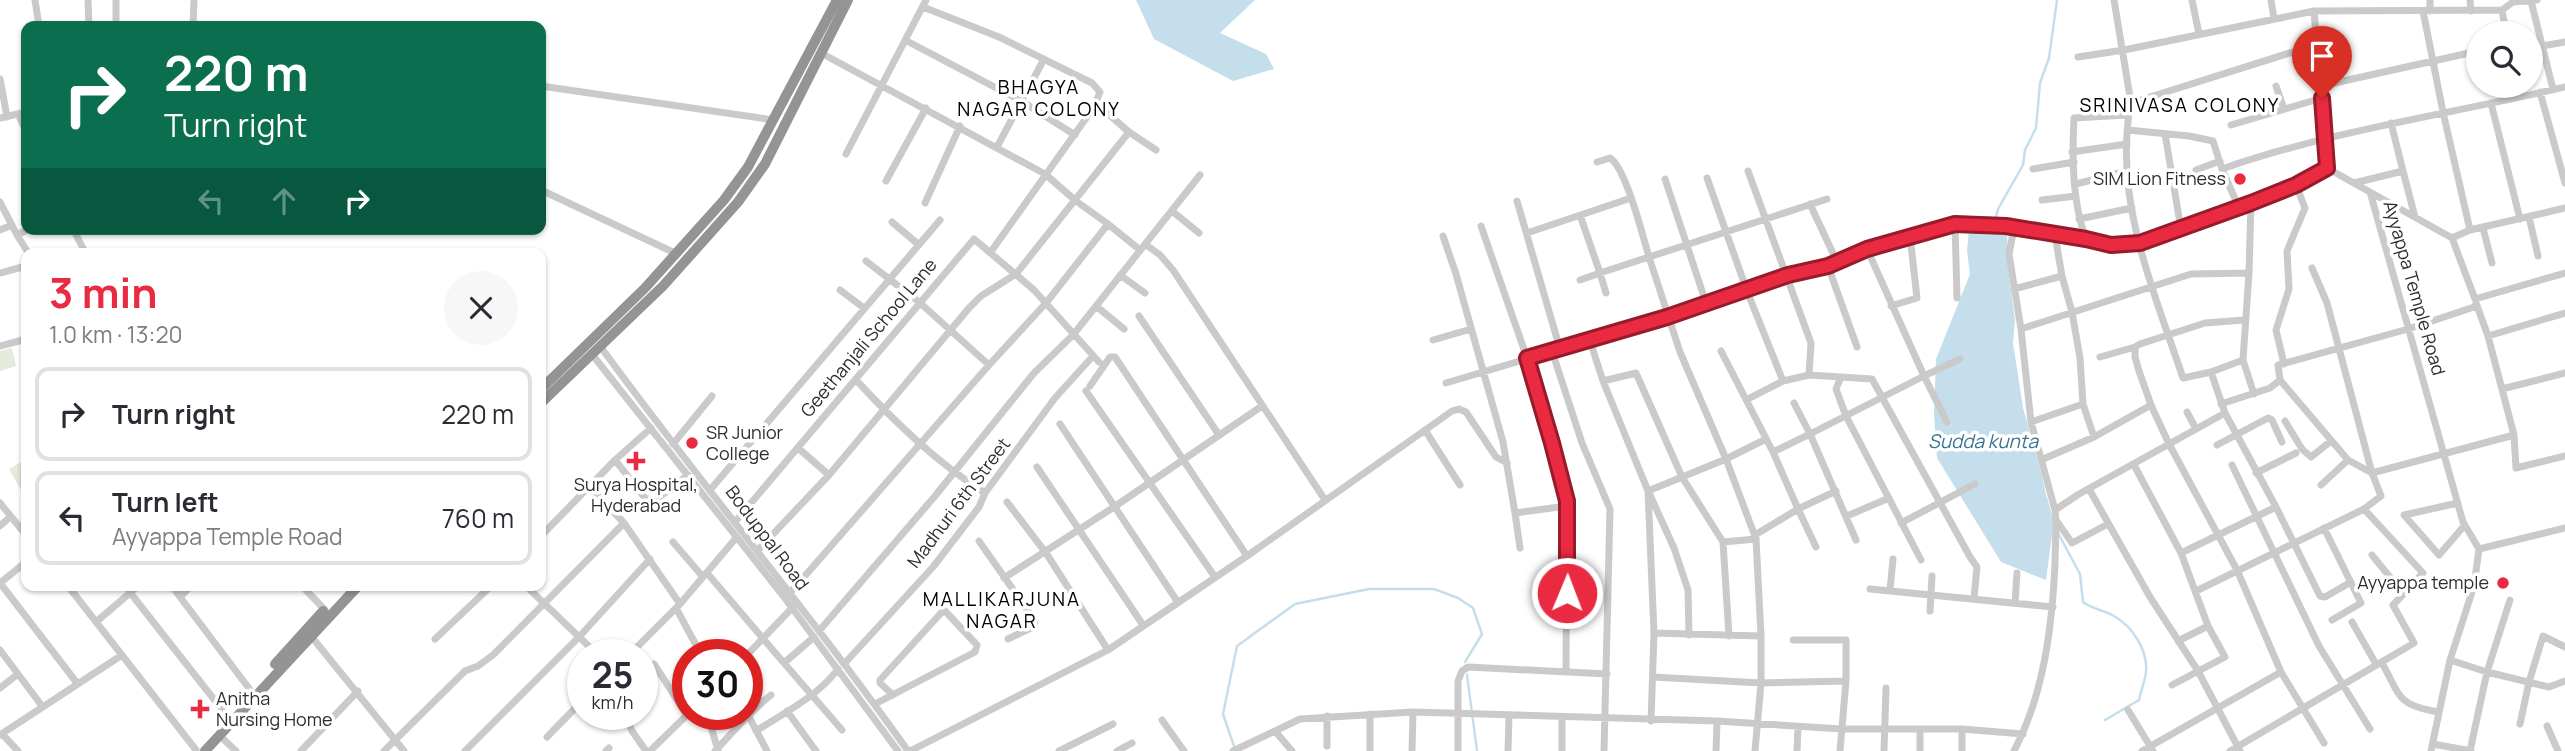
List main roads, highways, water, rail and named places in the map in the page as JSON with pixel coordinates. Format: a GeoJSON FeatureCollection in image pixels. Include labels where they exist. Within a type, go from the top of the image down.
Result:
{"type":"FeatureCollection","features":[{"type":"Feature","properties":{"kind":"highway"},"geometry":{"type":"LineString","coordinates":[[546,398],[663,286],[748,167],[837,0]]}},
{"type":"Feature","properties":{"kind":"highway"},"geometry":{"type":"LineString","coordinates":[[546,384],[677,254],[693,244],[738,202],[765,164],[848,0]]}},
{"type":"Feature","properties":{"kind":"highway"},"geometry":{"type":"LineString","coordinates":[[205,751],[311,636],[344,591]]}},
{"type":"Feature","properties":{"kind":"highway"},"geometry":{"type":"LineString","coordinates":[[195,751],[328,612],[352,591]]}},
{"type":"Feature","properties":{"kind":"water"},"geometry":{"type":"Polygon","coordinates":[[[1136,0],[1255,0],[1220,33],[1266,54],[1274,69],[1233,81],[1154,39],[1136,0]]]}},
{"type":"Feature","properties":{"kind":"water","name":"Sudda kunta"},"geometry":{"type":"Polygon","coordinates":[[[1969,229],[1997,233],[2007,231],[2008,268],[2015,320],[2013,343],[2023,408],[2053,528],[2046,580],[2001,562],[1937,458],[1934,414],[1936,359],[1970,274],[1967,251],[1969,229]]]}},
{"type":"Feature","properties":{"kind":"waterway"},"geometry":{"type":"LineString","coordinates":[[1997,233],[1995,221],[1998,209],[2023,165],[2025,150],[2036,128],[2040,83],[2049,58],[2057,0]]}},
{"type":"Feature","properties":{"kind":"waterway"},"geometry":{"type":"LineString","coordinates":[[2046,498],[2053,524]]}},
{"type":"Feature","properties":{"kind":"waterway"},"geometry":{"type":"LineString","coordinates":[[2058,533],[2080,574],[2083,602],[2121,620],[2133,632],[2144,655],[2146,672],[2139,700],[2105,720]]}},
{"type":"Feature","properties":{"kind":"waterway"},"geometry":{"type":"LineString","coordinates":[[1235,749],[1223,714],[1237,646],[1295,604],[1369,589],[1434,589],[1458,598],[1473,608],[1482,634],[1465,662]]}},
{"type":"Feature","properties":{"kind":"waterway"},"geometry":{"type":"LineString","coordinates":[[1467,675],[1477,751]]}},
{"type":"Feature","properties":{"kind":"place","name":"SIM Lion Fitness"},"geometry":{"type":"Point","coordinates":[2240,179]}},
{"type":"Feature","properties":{"kind":"place","name":"SR Junior College"},"geometry":{"type":"Point","coordinates":[692,443]}},
{"type":"Feature","properties":{"kind":"place","name":"Surya Hospital, Hyderabad"},"geometry":{"type":"Point","coordinates":[636,461]}},
{"type":"Feature","properties":{"kind":"place","name":"Ayyappa temple"},"geometry":{"type":"Point","coordinates":[2503,583]}},
{"type":"Feature","properties":{"kind":"place","name":"Anitha Nursing Home"},"geometry":{"type":"Point","coordinates":[200,709]}},
{"type":"Feature","properties":{"kind":"district","name":"BHAGYA NAGAR COLONY"},"geometry":{"type":"Point","coordinates":[1039,98]}},
{"type":"Feature","properties":{"kind":"district","name":"SRINIVASA COLONY"},"geometry":{"type":"Point","coordinates":[2180,105]}},
{"type":"Feature","properties":{"kind":"district","name":"MALLIKARJUNA NAGAR"},"geometry":{"type":"Point","coordinates":[1002,610]}}]}
